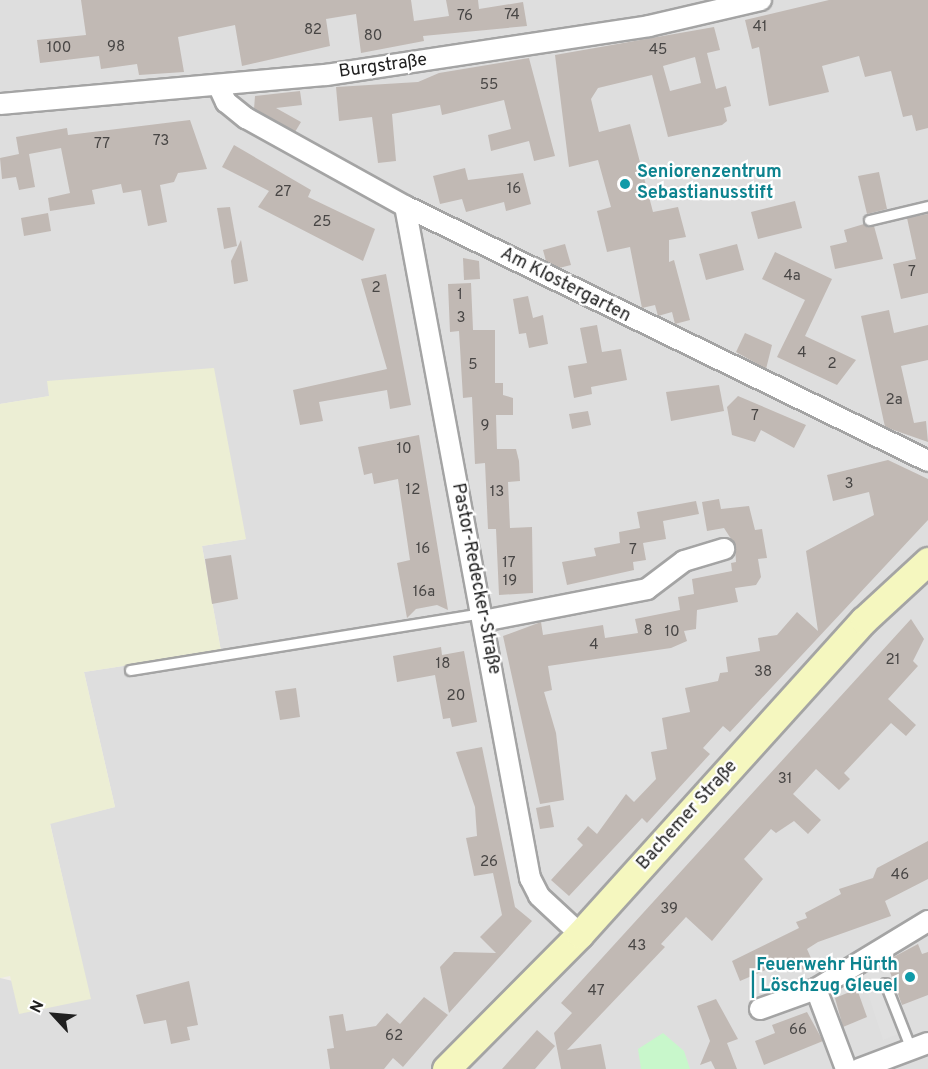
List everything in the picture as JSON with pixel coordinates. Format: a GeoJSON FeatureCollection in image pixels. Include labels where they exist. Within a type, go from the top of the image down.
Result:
{"type":"FeatureCollection","features":[{"type":"Feature","properties":{"kind":"street","name":"Burgstraße"},"geometry":{"type":"LineString","coordinates":[[0,104],[219,87],[638,27],[761,0]]}},
{"type":"Feature","properties":{"kind":"street","name":"Am Klostergarten"},"geometry":{"type":"LineString","coordinates":[[219,87],[226,102],[246,118],[405,206],[928,461]]}},
{"type":"Feature","properties":{"kind":"street","name":"Pastor-Redecker-Straße"},"geometry":{"type":"LineString","coordinates":[[405,206],[533,888],[580,934]]}},
{"type":"Feature","properties":{"kind":"street"},"geometry":{"type":"LineString","coordinates":[[482,617],[647,589],[684,561],[724,549]]}},
{"type":"Feature","properties":{"kind":"street","name":"Bachemer Straße"},"geometry":{"type":"LineString","coordinates":[[446,1069],[580,934],[864,620],[928,561]]}},
{"type":"Feature","properties":{"kind":"street"},"geometry":{"type":"LineString","coordinates":[[760,1009],[816,989],[928,921]]}},
{"type":"Feature","properties":{"kind":"street"},"geometry":{"type":"LineString","coordinates":[[816,989],[846,1069]]}},
{"type":"Feature","properties":{"kind":"street"},"geometry":{"type":"LineString","coordinates":[[859,1069],[920,1046]]}},
{"type":"Feature","properties":{"kind":"lane"},"geometry":{"type":"LineString","coordinates":[[869,220],[928,206]]}},
{"type":"Feature","properties":{"kind":"lane"},"geometry":{"type":"LineString","coordinates":[[130,670],[482,617]]}},
{"type":"Feature","properties":{"kind":"lane"},"geometry":{"type":"LineString","coordinates":[[885,983],[920,1046]]}},
{"type":"Feature","properties":{"kind":"shaded area"},"geometry":{"type":"Polygon","coordinates":[[[0,0],[928,0],[928,1069],[0,1069],[0,978],[90,999],[50,823],[115,807],[84,672],[221,651],[202,546],[246,539],[48,381],[50,396],[0,404],[0,0]]]}},
{"type":"Feature","properties":{"kind":"shaded area"},"geometry":{"type":"Polygon","coordinates":[[[884,955],[911,1029],[883,1040],[860,969],[884,955]]]}},
{"type":"Feature","properties":{"kind":"green space"},"geometry":{"type":"Polygon","coordinates":[[[214,368],[246,539],[202,546],[221,651],[84,672],[115,807],[50,824],[91,999],[19,1014],[10,976],[0,978],[0,404],[49,396],[47,381],[214,368]]]}},
{"type":"Feature","properties":{"kind":"green space"},"geometry":{"type":"Polygon","coordinates":[[[663,1033],[684,1051],[690,1069],[641,1069],[638,1049],[663,1033]]]}},
{"type":"Feature","properties":{"kind":"building"},"geometry":{"type":"Polygon","coordinates":[[[81,0],[411,0],[414,21],[449,16],[446,0],[478,0],[479,9],[523,2],[527,26],[423,36],[424,41],[361,53],[356,14],[326,19],[330,46],[242,66],[235,25],[178,37],[184,72],[139,75],[137,64],[101,69],[99,56],[40,63],[37,40],[86,35],[81,0]]]}},
{"type":"Feature","properties":{"kind":"building"},"geometry":{"type":"Polygon","coordinates":[[[829,0],[928,0],[928,128],[916,131],[912,115],[903,117],[891,71],[865,77],[859,56],[822,66],[829,92],[769,106],[759,47],[752,49],[745,20],[829,0]]]}},
{"type":"Feature","properties":{"kind":"building"},"geometry":{"type":"Polygon","coordinates":[[[714,27],[720,50],[707,53],[716,89],[726,86],[731,106],[724,108],[727,121],[722,125],[668,137],[652,75],[598,88],[591,99],[599,132],[630,124],[653,212],[678,207],[686,237],[669,240],[669,262],[674,260],[690,320],[675,324],[672,312],[658,316],[655,305],[642,308],[630,247],[607,252],[597,211],[611,207],[598,160],[569,167],[555,55],[714,27]],[[695,57],[663,66],[670,91],[701,83],[695,57]]]}},
{"type":"Feature","properties":{"kind":"building"},"geometry":{"type":"Polygon","coordinates":[[[529,58],[555,156],[534,161],[529,141],[491,151],[488,135],[511,129],[504,100],[442,115],[440,105],[392,114],[396,161],[378,163],[372,117],[339,121],[336,87],[418,82],[439,73],[529,58]]]}},
{"type":"Feature","properties":{"kind":"building"},"geometry":{"type":"Polygon","coordinates":[[[300,91],[302,105],[276,108],[301,122],[295,132],[254,109],[255,96],[300,91]]]}},
{"type":"Feature","properties":{"kind":"building"},"geometry":{"type":"Polygon","coordinates":[[[190,120],[207,169],[178,173],[174,182],[160,185],[167,222],[148,226],[141,190],[123,193],[121,184],[92,190],[95,204],[50,211],[48,198],[70,193],[61,148],[29,154],[35,187],[19,190],[16,177],[2,179],[0,158],[19,154],[16,137],[67,128],[68,135],[190,120]]]}},
{"type":"Feature","properties":{"kind":"building"},"geometry":{"type":"Polygon","coordinates":[[[234,145],[311,190],[308,197],[375,229],[363,261],[258,207],[269,191],[222,167],[234,145]]]}},
{"type":"Feature","properties":{"kind":"building"},"geometry":{"type":"Polygon","coordinates":[[[465,168],[468,180],[523,173],[531,204],[506,211],[504,202],[466,212],[462,199],[440,204],[433,176],[465,168]]]}},
{"type":"Feature","properties":{"kind":"building"},"geometry":{"type":"Polygon","coordinates":[[[879,172],[887,209],[867,214],[858,176],[879,172]]]}},
{"type":"Feature","properties":{"kind":"building"},"geometry":{"type":"Polygon","coordinates":[[[795,201],[802,228],[758,239],[751,212],[795,201]]]}},
{"type":"Feature","properties":{"kind":"building"},"geometry":{"type":"Polygon","coordinates":[[[230,207],[237,246],[224,249],[217,208],[230,207]]]}},
{"type":"Feature","properties":{"kind":"building"},"geometry":{"type":"Polygon","coordinates":[[[48,213],[51,231],[24,236],[21,218],[48,213]]]}},
{"type":"Feature","properties":{"kind":"building"},"geometry":{"type":"Polygon","coordinates":[[[928,214],[928,293],[901,299],[893,264],[916,259],[907,218],[928,214]]]}},
{"type":"Feature","properties":{"kind":"building"},"geometry":{"type":"Polygon","coordinates":[[[864,224],[874,226],[883,259],[835,269],[830,246],[847,242],[844,230],[864,224]]]}},
{"type":"Feature","properties":{"kind":"building"},"geometry":{"type":"Polygon","coordinates":[[[241,240],[248,281],[234,284],[231,261],[241,240]]]}},
{"type":"Feature","properties":{"kind":"building"},"geometry":{"type":"Polygon","coordinates":[[[565,244],[571,265],[559,268],[546,261],[543,250],[565,244]]]}},
{"type":"Feature","properties":{"kind":"building"},"geometry":{"type":"Polygon","coordinates":[[[737,244],[744,270],[706,280],[699,254],[737,244]]]}},
{"type":"Feature","properties":{"kind":"building"},"geometry":{"type":"Polygon","coordinates":[[[775,252],[832,279],[805,336],[856,360],[837,385],[777,357],[805,300],[762,279],[775,252]]]}},
{"type":"Feature","properties":{"kind":"building"},"geometry":{"type":"Polygon","coordinates":[[[463,258],[479,261],[480,279],[464,280],[463,258]]]}},
{"type":"Feature","properties":{"kind":"building"},"geometry":{"type":"Polygon","coordinates":[[[386,274],[411,405],[390,409],[387,390],[319,402],[323,421],[300,425],[293,390],[387,369],[361,279],[386,274]]]}},
{"type":"Feature","properties":{"kind":"building"},"geometry":{"type":"Polygon","coordinates":[[[471,283],[473,330],[495,330],[495,383],[503,383],[503,395],[513,398],[513,415],[496,415],[497,449],[516,449],[519,461],[520,481],[508,482],[510,528],[532,527],[533,593],[499,595],[496,529],[488,529],[485,463],[475,464],[472,397],[463,398],[459,331],[450,332],[448,284],[471,283]]]}},
{"type":"Feature","properties":{"kind":"building"},"geometry":{"type":"Polygon","coordinates":[[[528,296],[533,318],[543,315],[548,344],[529,348],[526,333],[519,334],[513,299],[528,296]]]}},
{"type":"Feature","properties":{"kind":"building"},"geometry":{"type":"Polygon","coordinates":[[[889,310],[894,333],[928,325],[928,360],[901,366],[914,423],[926,421],[928,442],[885,427],[861,316],[889,310]]]}},
{"type":"Feature","properties":{"kind":"building"},"geometry":{"type":"Polygon","coordinates":[[[597,325],[602,352],[621,349],[627,380],[591,387],[592,394],[574,398],[568,366],[587,363],[580,328],[597,325]]]}},
{"type":"Feature","properties":{"kind":"building"},"geometry":{"type":"Polygon","coordinates":[[[745,333],[772,345],[766,369],[736,352],[745,333]]]}},
{"type":"Feature","properties":{"kind":"building"},"geometry":{"type":"Polygon","coordinates":[[[719,385],[724,411],[671,421],[666,392],[719,385]]]}},
{"type":"Feature","properties":{"kind":"building"},"geometry":{"type":"Polygon","coordinates":[[[738,396],[806,425],[794,448],[761,430],[755,442],[732,435],[727,407],[738,396]]]}},
{"type":"Feature","properties":{"kind":"building"},"geometry":{"type":"Polygon","coordinates":[[[588,411],[591,425],[572,429],[569,414],[588,411]]]}},
{"type":"Feature","properties":{"kind":"building"},"geometry":{"type":"Polygon","coordinates":[[[419,435],[448,610],[437,605],[416,609],[407,618],[397,563],[410,560],[398,479],[374,484],[372,473],[364,475],[358,447],[419,435]]]}},
{"type":"Feature","properties":{"kind":"building"},"geometry":{"type":"Polygon","coordinates":[[[888,460],[928,479],[928,520],[730,732],[723,726],[703,748],[710,754],[647,823],[642,818],[569,896],[551,880],[583,845],[577,839],[588,826],[597,834],[626,794],[634,802],[656,779],[651,752],[667,749],[662,718],[690,712],[685,688],[718,681],[720,673],[728,672],[726,657],[760,651],[758,638],[777,635],[797,612],[818,631],[806,551],[874,515],[869,492],[833,501],[827,475],[888,460]]]}},
{"type":"Feature","properties":{"kind":"building"},"geometry":{"type":"Polygon","coordinates":[[[719,499],[721,509],[749,506],[755,530],[762,529],[767,558],[758,559],[761,577],[756,585],[735,588],[738,602],[697,610],[696,629],[684,631],[687,641],[671,648],[548,666],[552,690],[544,692],[556,733],[564,800],[540,804],[503,636],[541,622],[543,635],[603,625],[605,638],[638,633],[635,619],[680,610],[678,597],[694,594],[692,579],[732,571],[731,563],[736,562],[735,545],[724,528],[707,531],[702,502],[719,499]]]}},
{"type":"Feature","properties":{"kind":"building"},"geometry":{"type":"Polygon","coordinates":[[[696,501],[699,514],[663,521],[666,539],[643,543],[646,560],[633,562],[634,570],[567,585],[562,562],[596,556],[594,548],[620,543],[619,532],[640,528],[637,512],[696,501]]]}},
{"type":"Feature","properties":{"kind":"building"},"geometry":{"type":"Polygon","coordinates":[[[231,555],[238,599],[212,604],[205,559],[231,555]]]}},
{"type":"Feature","properties":{"kind":"building"},"geometry":{"type":"Polygon","coordinates":[[[911,619],[924,639],[913,661],[918,666],[888,699],[916,725],[906,736],[891,723],[844,773],[850,779],[839,790],[816,769],[793,794],[821,820],[808,834],[794,821],[776,833],[771,829],[744,859],[763,879],[712,941],[686,917],[661,944],[665,947],[567,1050],[601,1044],[606,1069],[561,1069],[554,1033],[572,1013],[561,1003],[911,619]]]}},
{"type":"Feature","properties":{"kind":"building"},"geometry":{"type":"Polygon","coordinates":[[[441,647],[442,655],[464,651],[477,722],[452,727],[450,718],[443,719],[435,675],[397,682],[393,656],[441,647]]]}},
{"type":"Feature","properties":{"kind":"building"},"geometry":{"type":"Polygon","coordinates":[[[296,688],[300,717],[280,720],[275,691],[296,688]]]}},
{"type":"Feature","properties":{"kind":"building"},"geometry":{"type":"Polygon","coordinates":[[[482,747],[515,907],[532,921],[449,1013],[440,967],[454,952],[496,953],[480,937],[502,915],[493,873],[474,876],[466,838],[477,836],[475,807],[456,752],[482,747]]]}},
{"type":"Feature","properties":{"kind":"building"},"geometry":{"type":"Polygon","coordinates":[[[550,805],[554,827],[540,829],[536,808],[550,805]]]}},
{"type":"Feature","properties":{"kind":"building"},"geometry":{"type":"Polygon","coordinates":[[[928,841],[928,879],[885,901],[891,916],[818,942],[807,949],[814,965],[796,972],[791,959],[740,981],[732,961],[799,928],[796,922],[807,918],[805,913],[841,894],[839,889],[873,878],[877,868],[928,841]]]}},
{"type":"Feature","properties":{"kind":"building","name":"Feuerwehr Hürth | Löschzug Gleuel"},"geometry":{"type":"Polygon","coordinates":[[[918,944],[922,954],[928,952],[928,995],[902,1005],[886,961],[918,944]]]}},
{"type":"Feature","properties":{"kind":"building"},"geometry":{"type":"Polygon","coordinates":[[[189,981],[198,1025],[187,1027],[190,1040],[171,1044],[166,1020],[144,1024],[136,995],[189,981]]]}},
{"type":"Feature","properties":{"kind":"building"},"geometry":{"type":"Polygon","coordinates":[[[857,989],[867,1017],[843,1027],[835,998],[857,989]]]}},
{"type":"Feature","properties":{"kind":"building"},"geometry":{"type":"Polygon","coordinates":[[[424,997],[448,1015],[403,1067],[393,1058],[384,1069],[330,1069],[327,1049],[334,1048],[329,1016],[343,1014],[346,1031],[376,1026],[387,1013],[400,1024],[424,997]]]}},
{"type":"Feature","properties":{"kind":"building"},"geometry":{"type":"Polygon","coordinates":[[[716,999],[738,1039],[727,1043],[737,1069],[715,1069],[711,1061],[700,1065],[710,1041],[697,1006],[716,999]]]}},
{"type":"Feature","properties":{"kind":"building"},"geometry":{"type":"Polygon","coordinates":[[[807,1012],[823,1041],[764,1065],[755,1041],[775,1033],[772,1025],[807,1012]]]}},
{"type":"Feature","properties":{"kind":"building"},"geometry":{"type":"Polygon","coordinates":[[[537,1030],[555,1046],[535,1069],[502,1069],[537,1030]]]}},
{"type":"Feature","properties":{"kind":"place","name":"Seniorenzentrum Sebastianusstift"},"geometry":{"type":"Point","coordinates":[625,184]}},
{"type":"Feature","properties":{"kind":"place","name":"Feuerwehr Hürth | Löschzug Gleuel"},"geometry":{"type":"Point","coordinates":[910,977]}}]}
